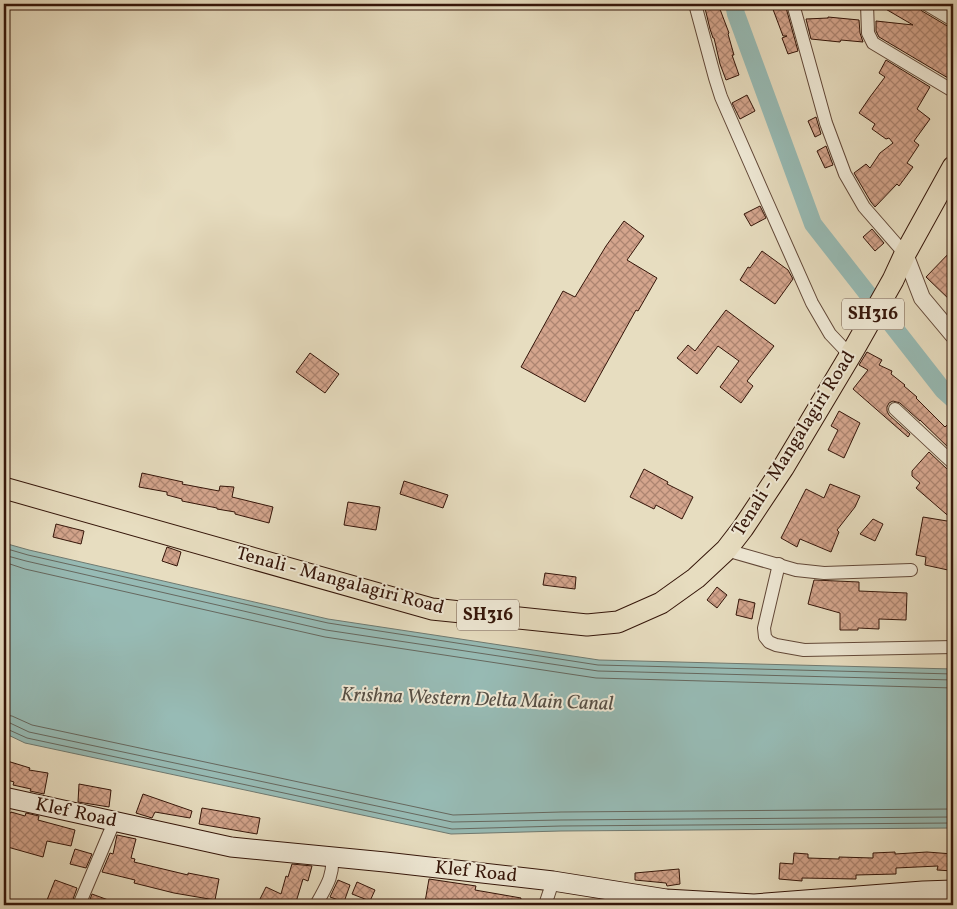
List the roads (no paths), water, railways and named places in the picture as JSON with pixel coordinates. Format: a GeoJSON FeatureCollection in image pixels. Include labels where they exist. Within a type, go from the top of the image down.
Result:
{"type":"FeatureCollection","features":[{"type":"Feature","properties":{"kind":"main road","name":"Tenali - Mangalagiri Road"},"geometry":{"type":"LineString","coordinates":[[4,488],[432,609],[587,626],[618,622],[661,603],[696,578],[726,550],[743,528],[783,468],[852,352],[953,167]]}},
{"type":"Feature","properties":{"kind":"main road","name":"Klef Road"},"geometry":{"type":"LineString","coordinates":[[4,797],[231,848],[553,881],[701,903],[754,904],[953,890]]}},
{"type":"Feature","properties":{"kind":"street"},"geometry":{"type":"LineString","coordinates":[[695,4],[714,78],[721,97],[812,303],[830,334],[852,352]]}},
{"type":"Feature","properties":{"kind":"street"},"geometry":{"type":"LineString","coordinates":[[792,4],[826,123],[845,174],[864,207],[905,254],[922,298],[953,335]]}},
{"type":"Feature","properties":{"kind":"street"},"geometry":{"type":"LineString","coordinates":[[867,4],[868,33],[873,43],[953,91]]}},
{"type":"Feature","properties":{"kind":"street"},"geometry":{"type":"LineString","coordinates":[[926,4],[953,20]]}},
{"type":"Feature","properties":{"kind":"street"},"geometry":{"type":"LineString","coordinates":[[895,409],[953,463]]}},
{"type":"Feature","properties":{"kind":"street"},"geometry":{"type":"LineString","coordinates":[[726,550],[796,570],[824,573],[911,570]]}},
{"type":"Feature","properties":{"kind":"street"},"geometry":{"type":"LineString","coordinates":[[779,564],[764,628],[765,637],[769,642],[804,650],[953,648]]}},
{"type":"Feature","properties":{"kind":"street"},"geometry":{"type":"LineString","coordinates":[[79,905],[114,822]]}},
{"type":"Feature","properties":{"kind":"street"},"geometry":{"type":"LineString","coordinates":[[316,905],[332,873],[332,857]]}},
{"type":"Feature","properties":{"kind":"street"},"geometry":{"type":"LineString","coordinates":[[545,905],[553,881]]}},
{"type":"Feature","properties":{"kind":"water","name":"Krishna Western Delta Main Canal"},"geometry":{"type":"Polygon","coordinates":[[[4,543],[328,619],[599,660],[953,669],[953,828],[561,831],[451,834],[25,743],[4,733],[4,543]]]}},
{"type":"Feature","properties":{"kind":"waterway"},"geometry":{"type":"LineString","coordinates":[[734,4],[813,224],[943,390],[953,399]]}}]}
